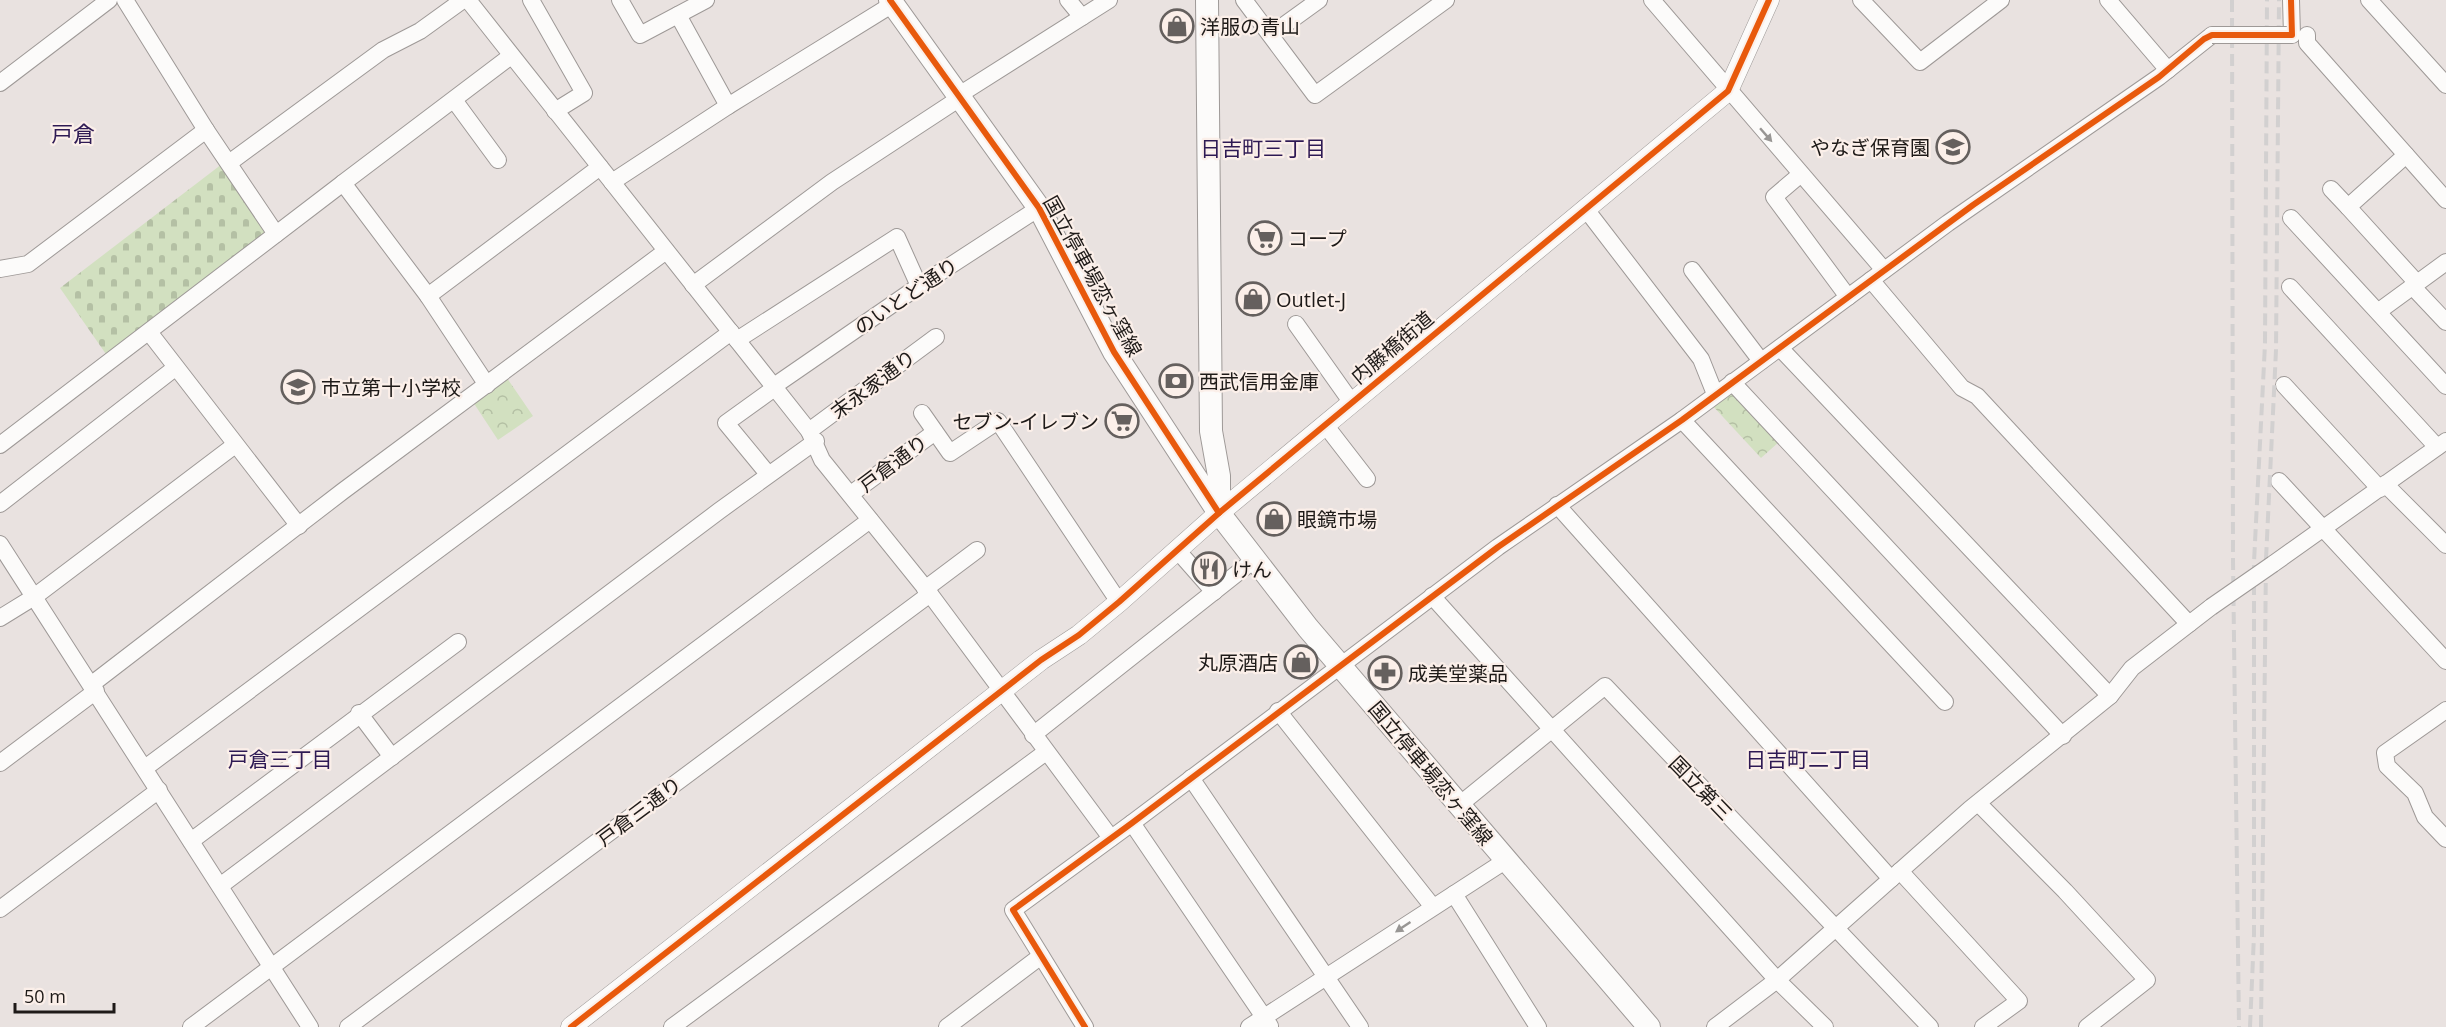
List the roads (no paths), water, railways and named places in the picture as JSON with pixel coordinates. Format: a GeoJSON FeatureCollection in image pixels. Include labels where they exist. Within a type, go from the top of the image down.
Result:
{"type":"FeatureCollection","features":[{"type":"Feature","properties":{"kind":"main road"},"geometry":{"type":"LineString","coordinates":[[1207,0],[1211,430],[1219,476],[1219,513]]}},
{"type":"Feature","properties":{"kind":"main road","name":"国立停車場恋ヶ窪線"},"geometry":{"type":"LineString","coordinates":[[892,2],[1039,208],[1114,351],[1219,513],[1254,560],[1339,664],[1649,1027]]}},
{"type":"Feature","properties":{"kind":"main road"},"geometry":{"type":"LineString","coordinates":[[1171,441],[1180,445],[1194,444],[1211,430]]}},
{"type":"Feature","properties":{"kind":"street"},"geometry":{"type":"LineString","coordinates":[[0,83],[109,0]]}},
{"type":"Feature","properties":{"kind":"street"},"geometry":{"type":"LineString","coordinates":[[125,0],[206,130],[276,234]]}},
{"type":"Feature","properties":{"kind":"street"},"geometry":{"type":"LineString","coordinates":[[229,164],[383,50],[420,31],[463,0]]}},
{"type":"Feature","properties":{"kind":"street"},"geometry":{"type":"LineString","coordinates":[[468,0],[813,436],[822,460],[927,592],[1111,838]]}},
{"type":"Feature","properties":{"kind":"street"},"geometry":{"type":"LineString","coordinates":[[531,0],[584,93],[555,111]]}},
{"type":"Feature","properties":{"kind":"street"},"geometry":{"type":"LineString","coordinates":[[620,0],[640,34],[706,0]]}},
{"type":"Feature","properties":{"kind":"street"},"geometry":{"type":"LineString","coordinates":[[1068,0],[1082,17]]}},
{"type":"Feature","properties":{"kind":"street"},"geometry":{"type":"LineString","coordinates":[[693,285],[832,182],[1109,0]]}},
{"type":"Feature","properties":{"kind":"street"},"geometry":{"type":"LineString","coordinates":[[1244,0],[1272,34],[1315,94],[1446,0]]}},
{"type":"Feature","properties":{"kind":"street"},"geometry":{"type":"LineString","coordinates":[[1272,34],[1319,0]]}},
{"type":"Feature","properties":{"kind":"street"},"geometry":{"type":"LineString","coordinates":[[1652,0],[1801,174],[1962,388],[1977,396],[2189,624]]}},
{"type":"Feature","properties":{"kind":"street","name":"内藤橋街道"},"geometry":{"type":"LineString","coordinates":[[578,1025],[1119,602],[1219,513],[1585,208],[1662,148],[1728,91],[1769,0]]}},
{"type":"Feature","properties":{"kind":"street"},"geometry":{"type":"LineString","coordinates":[[1861,0],[1920,62],[2001,0]]}},
{"type":"Feature","properties":{"kind":"street"},"geometry":{"type":"LineString","coordinates":[[2108,0],[2168,70]]}},
{"type":"Feature","properties":{"kind":"street"},"geometry":{"type":"LineString","coordinates":[[2291,0],[2299,35],[2446,200]]}},
{"type":"Feature","properties":{"kind":"street"},"geometry":{"type":"LineString","coordinates":[[2369,0],[2446,85]]}},
{"type":"Feature","properties":{"kind":"street"},"geometry":{"type":"LineString","coordinates":[[612,182],[892,2]]}},
{"type":"Feature","properties":{"kind":"street"},"geometry":{"type":"LineString","coordinates":[[678,15],[728,106]]}},
{"type":"Feature","properties":{"kind":"street"},"geometry":{"type":"LineString","coordinates":[[1084,1027],[1013,910],[1432,596],[1557,505],[1682,420],[1878,275],[2168,70],[2212,35],[2299,35]]}},
{"type":"Feature","properties":{"kind":"street"},"geometry":{"type":"LineString","coordinates":[[0,445],[511,56]]}},
{"type":"Feature","properties":{"kind":"street"},"geometry":{"type":"LineString","coordinates":[[454,100],[489,154]]}},
{"type":"Feature","properties":{"kind":"street"},"geometry":{"type":"LineString","coordinates":[[0,269],[28,264],[206,130]]}},
{"type":"Feature","properties":{"kind":"street"},"geometry":{"type":"LineString","coordinates":[[2349,207],[2406,155]]}},
{"type":"Feature","properties":{"kind":"street"},"geometry":{"type":"LineString","coordinates":[[428,296],[600,167]]}},
{"type":"Feature","properties":{"kind":"street"},"geometry":{"type":"LineString","coordinates":[[1801,174],[1774,197],[1848,297]]}},
{"type":"Feature","properties":{"kind":"street"},"geometry":{"type":"LineString","coordinates":[[343,183],[428,296],[487,385]]}},
{"type":"Feature","properties":{"kind":"street"},"geometry":{"type":"LineString","coordinates":[[2331,189],[2349,207],[2446,322]]}},
{"type":"Feature","properties":{"kind":"street","name":"のいとど通り"},"geometry":{"type":"LineString","coordinates":[[768,474],[726,423],[774,386],[919,286],[1039,208]]}},
{"type":"Feature","properties":{"kind":"street"},"geometry":{"type":"LineString","coordinates":[[1585,208],[1701,359],[1715,394]]}},
{"type":"Feature","properties":{"kind":"street"},"geometry":{"type":"LineString","coordinates":[[2291,218],[2446,386]]}},
{"type":"Feature","properties":{"kind":"street"},"geometry":{"type":"LineString","coordinates":[[145,768],[734,336],[897,237],[919,286]]}},
{"type":"Feature","properties":{"kind":"street"},"geometry":{"type":"LineString","coordinates":[[0,762],[299,526],[666,251]]}},
{"type":"Feature","properties":{"kind":"street"},"geometry":{"type":"LineString","coordinates":[[2379,311],[2446,262]]}},
{"type":"Feature","properties":{"kind":"street"},"geometry":{"type":"LineString","coordinates":[[1692,270],[1761,361]]}},
{"type":"Feature","properties":{"kind":"street"},"geometry":{"type":"LineString","coordinates":[[1715,1027],[1777,981],[1895,875],[2110,696],[2132,668],[2211,607],[2442,444],[2290,287]]}},
{"type":"Feature","properties":{"kind":"street"},"geometry":{"type":"LineString","coordinates":[[1296,324],[1352,403]]}},
{"type":"Feature","properties":{"kind":"street"},"geometry":{"type":"LineString","coordinates":[[149,332],[299,526]]}},
{"type":"Feature","properties":{"kind":"street","name":"末永家通り"},"geometry":{"type":"LineString","coordinates":[[220,886],[768,474],[936,337]]}},
{"type":"Feature","properties":{"kind":"street"},"geometry":{"type":"LineString","coordinates":[[1780,348],[2110,696]]}},
{"type":"Feature","properties":{"kind":"street"},"geometry":{"type":"LineString","coordinates":[[0,504],[175,368]]}},
{"type":"Feature","properties":{"kind":"street"},"geometry":{"type":"LineString","coordinates":[[1732,382],[2063,736]]}},
{"type":"Feature","properties":{"kind":"street"},"geometry":{"type":"LineString","coordinates":[[2284,385],[2383,486],[2446,545]]}},
{"type":"Feature","properties":{"kind":"street"},"geometry":{"type":"LineString","coordinates":[[922,413],[950,453],[998,421],[1119,602]]}},
{"type":"Feature","properties":{"kind":"street"},"geometry":{"type":"LineString","coordinates":[[1682,420],[1944,702]]}},
{"type":"Feature","properties":{"kind":"street"},"geometry":{"type":"LineString","coordinates":[[1326,426],[1367,479]]}},
{"type":"Feature","properties":{"kind":"street","name":"戸倉通り"},"geometry":{"type":"LineString","coordinates":[[851,494],[934,432]]}},
{"type":"Feature","properties":{"kind":"street"},"geometry":{"type":"LineString","coordinates":[[0,618],[34,597],[235,445]]}},
{"type":"Feature","properties":{"kind":"street"},"geometry":{"type":"LineString","coordinates":[[2279,481],[2446,661]]}},
{"type":"Feature","properties":{"kind":"street"},"geometry":{"type":"LineString","coordinates":[[1557,505],[1895,875],[2019,1000],[1983,1027]]}},
{"type":"Feature","properties":{"kind":"street"},"geometry":{"type":"LineString","coordinates":[[191,1027],[870,520]]}},
{"type":"Feature","properties":{"kind":"street"},"geometry":{"type":"LineString","coordinates":[[0,544],[310,1027]]}},
{"type":"Feature","properties":{"kind":"street","name":"戸倉三通り"},"geometry":{"type":"LineString","coordinates":[[348,1027],[927,592],[977,550]]}},
{"type":"Feature","properties":{"kind":"street"},"geometry":{"type":"LineString","coordinates":[[1177,550],[1214,592]]}},
{"type":"Feature","properties":{"kind":"street"},"geometry":{"type":"LineString","coordinates":[[1033,735],[1254,560]]}},
{"type":"Feature","properties":{"kind":"street"},"geometry":{"type":"LineString","coordinates":[[1432,596],[1777,981],[1825,1027]]}},
{"type":"Feature","properties":{"kind":"street"},"geometry":{"type":"LineString","coordinates":[[191,841],[359,713],[458,642]]}},
{"type":"Feature","properties":{"kind":"street","name":"国立第三"},"geometry":{"type":"LineString","coordinates":[[1458,806],[1605,686],[1930,1027]]}},
{"type":"Feature","properties":{"kind":"street"},"geometry":{"type":"LineString","coordinates":[[2446,710],[2385,753],[2387,766],[2415,792],[2425,817],[2446,839]]}},
{"type":"Feature","properties":{"kind":"street"},"geometry":{"type":"LineString","coordinates":[[1278,711],[1433,907]]}},
{"type":"Feature","properties":{"kind":"street"},"geometry":{"type":"LineString","coordinates":[[359,713],[392,757]]}},
{"type":"Feature","properties":{"kind":"street"},"geometry":{"type":"LineString","coordinates":[[672,1027],[1046,752]]}},
{"type":"Feature","properties":{"kind":"street"},"geometry":{"type":"LineString","coordinates":[[1191,778],[1360,1027]]}},
{"type":"Feature","properties":{"kind":"street"},"geometry":{"type":"LineString","coordinates":[[0,909],[159,790]]}},
{"type":"Feature","properties":{"kind":"street"},"geometry":{"type":"LineString","coordinates":[[1979,804],[2065,891],[2147,980],[2087,1027]]}},
{"type":"Feature","properties":{"kind":"street"},"geometry":{"type":"LineString","coordinates":[[1132,823],[1268,1022]]}},
{"type":"Feature","properties":{"kind":"street"},"geometry":{"type":"LineString","coordinates":[[1249,1027],[1268,1022],[1325,977],[1505,861]]}},
{"type":"Feature","properties":{"kind":"street"},"geometry":{"type":"LineString","coordinates":[[1454,894],[1538,1027]]}},
{"type":"Feature","properties":{"kind":"street"},"geometry":{"type":"LineString","coordinates":[[947,1027],[1041,956]]}},
{"type":"Feature","properties":{"kind":"railway"},"geometry":{"type":"LineString","coordinates":[[2232,0],[2233,561],[2239,1027]]}},
{"type":"Feature","properties":{"kind":"railway"},"geometry":{"type":"LineString","coordinates":[[2250,1027],[2254,935],[2254,562],[2265,344],[2267,0]]}},
{"type":"Feature","properties":{"kind":"railway"},"geometry":{"type":"LineString","coordinates":[[2261,1027],[2266,559],[2276,350],[2279,0]]}},
{"type":"Feature","properties":{"kind":"place","name":"洋服の青山"},"geometry":{"type":"Point","coordinates":[1177,26]}},
{"type":"Feature","properties":{"kind":"place","name":"やなぎ保育園"},"geometry":{"type":"Point","coordinates":[1953,147]}},
{"type":"Feature","properties":{"kind":"place","name":"コープ"},"geometry":{"type":"Point","coordinates":[1265,238]}},
{"type":"Feature","properties":{"kind":"place","name":"Outlet-J"},"geometry":{"type":"Point","coordinates":[1253,299]}},
{"type":"Feature","properties":{"kind":"place","name":"西武信用金庫"},"geometry":{"type":"Point","coordinates":[1176,381]}},
{"type":"Feature","properties":{"kind":"place","name":"市立第十小学校"},"geometry":{"type":"Point","coordinates":[298,387]}},
{"type":"Feature","properties":{"kind":"place","name":"セブン-イレブン"},"geometry":{"type":"Point","coordinates":[1122,421]}},
{"type":"Feature","properties":{"kind":"place","name":"眼鏡市場"},"geometry":{"type":"Point","coordinates":[1274,519]}},
{"type":"Feature","properties":{"kind":"place","name":"けん"},"geometry":{"type":"Point","coordinates":[1209,569]}},
{"type":"Feature","properties":{"kind":"place","name":"丸原酒店"},"geometry":{"type":"Point","coordinates":[1301,662]}},
{"type":"Feature","properties":{"kind":"place","name":"成美堂薬品"},"geometry":{"type":"Point","coordinates":[1385,673]}},
{"type":"Feature","properties":{"kind":"district","name":"戸倉"},"geometry":{"type":"Point","coordinates":[73,133]}},
{"type":"Feature","properties":{"kind":"district","name":"日吉町三丁目"},"geometry":{"type":"Point","coordinates":[1263,148]}},
{"type":"Feature","properties":{"kind":"district","name":"戸倉三丁目"},"geometry":{"type":"Point","coordinates":[280,759]}},
{"type":"Feature","properties":{"kind":"district","name":"日吉町二丁目"},"geometry":{"type":"Point","coordinates":[1808,759]}}]}
